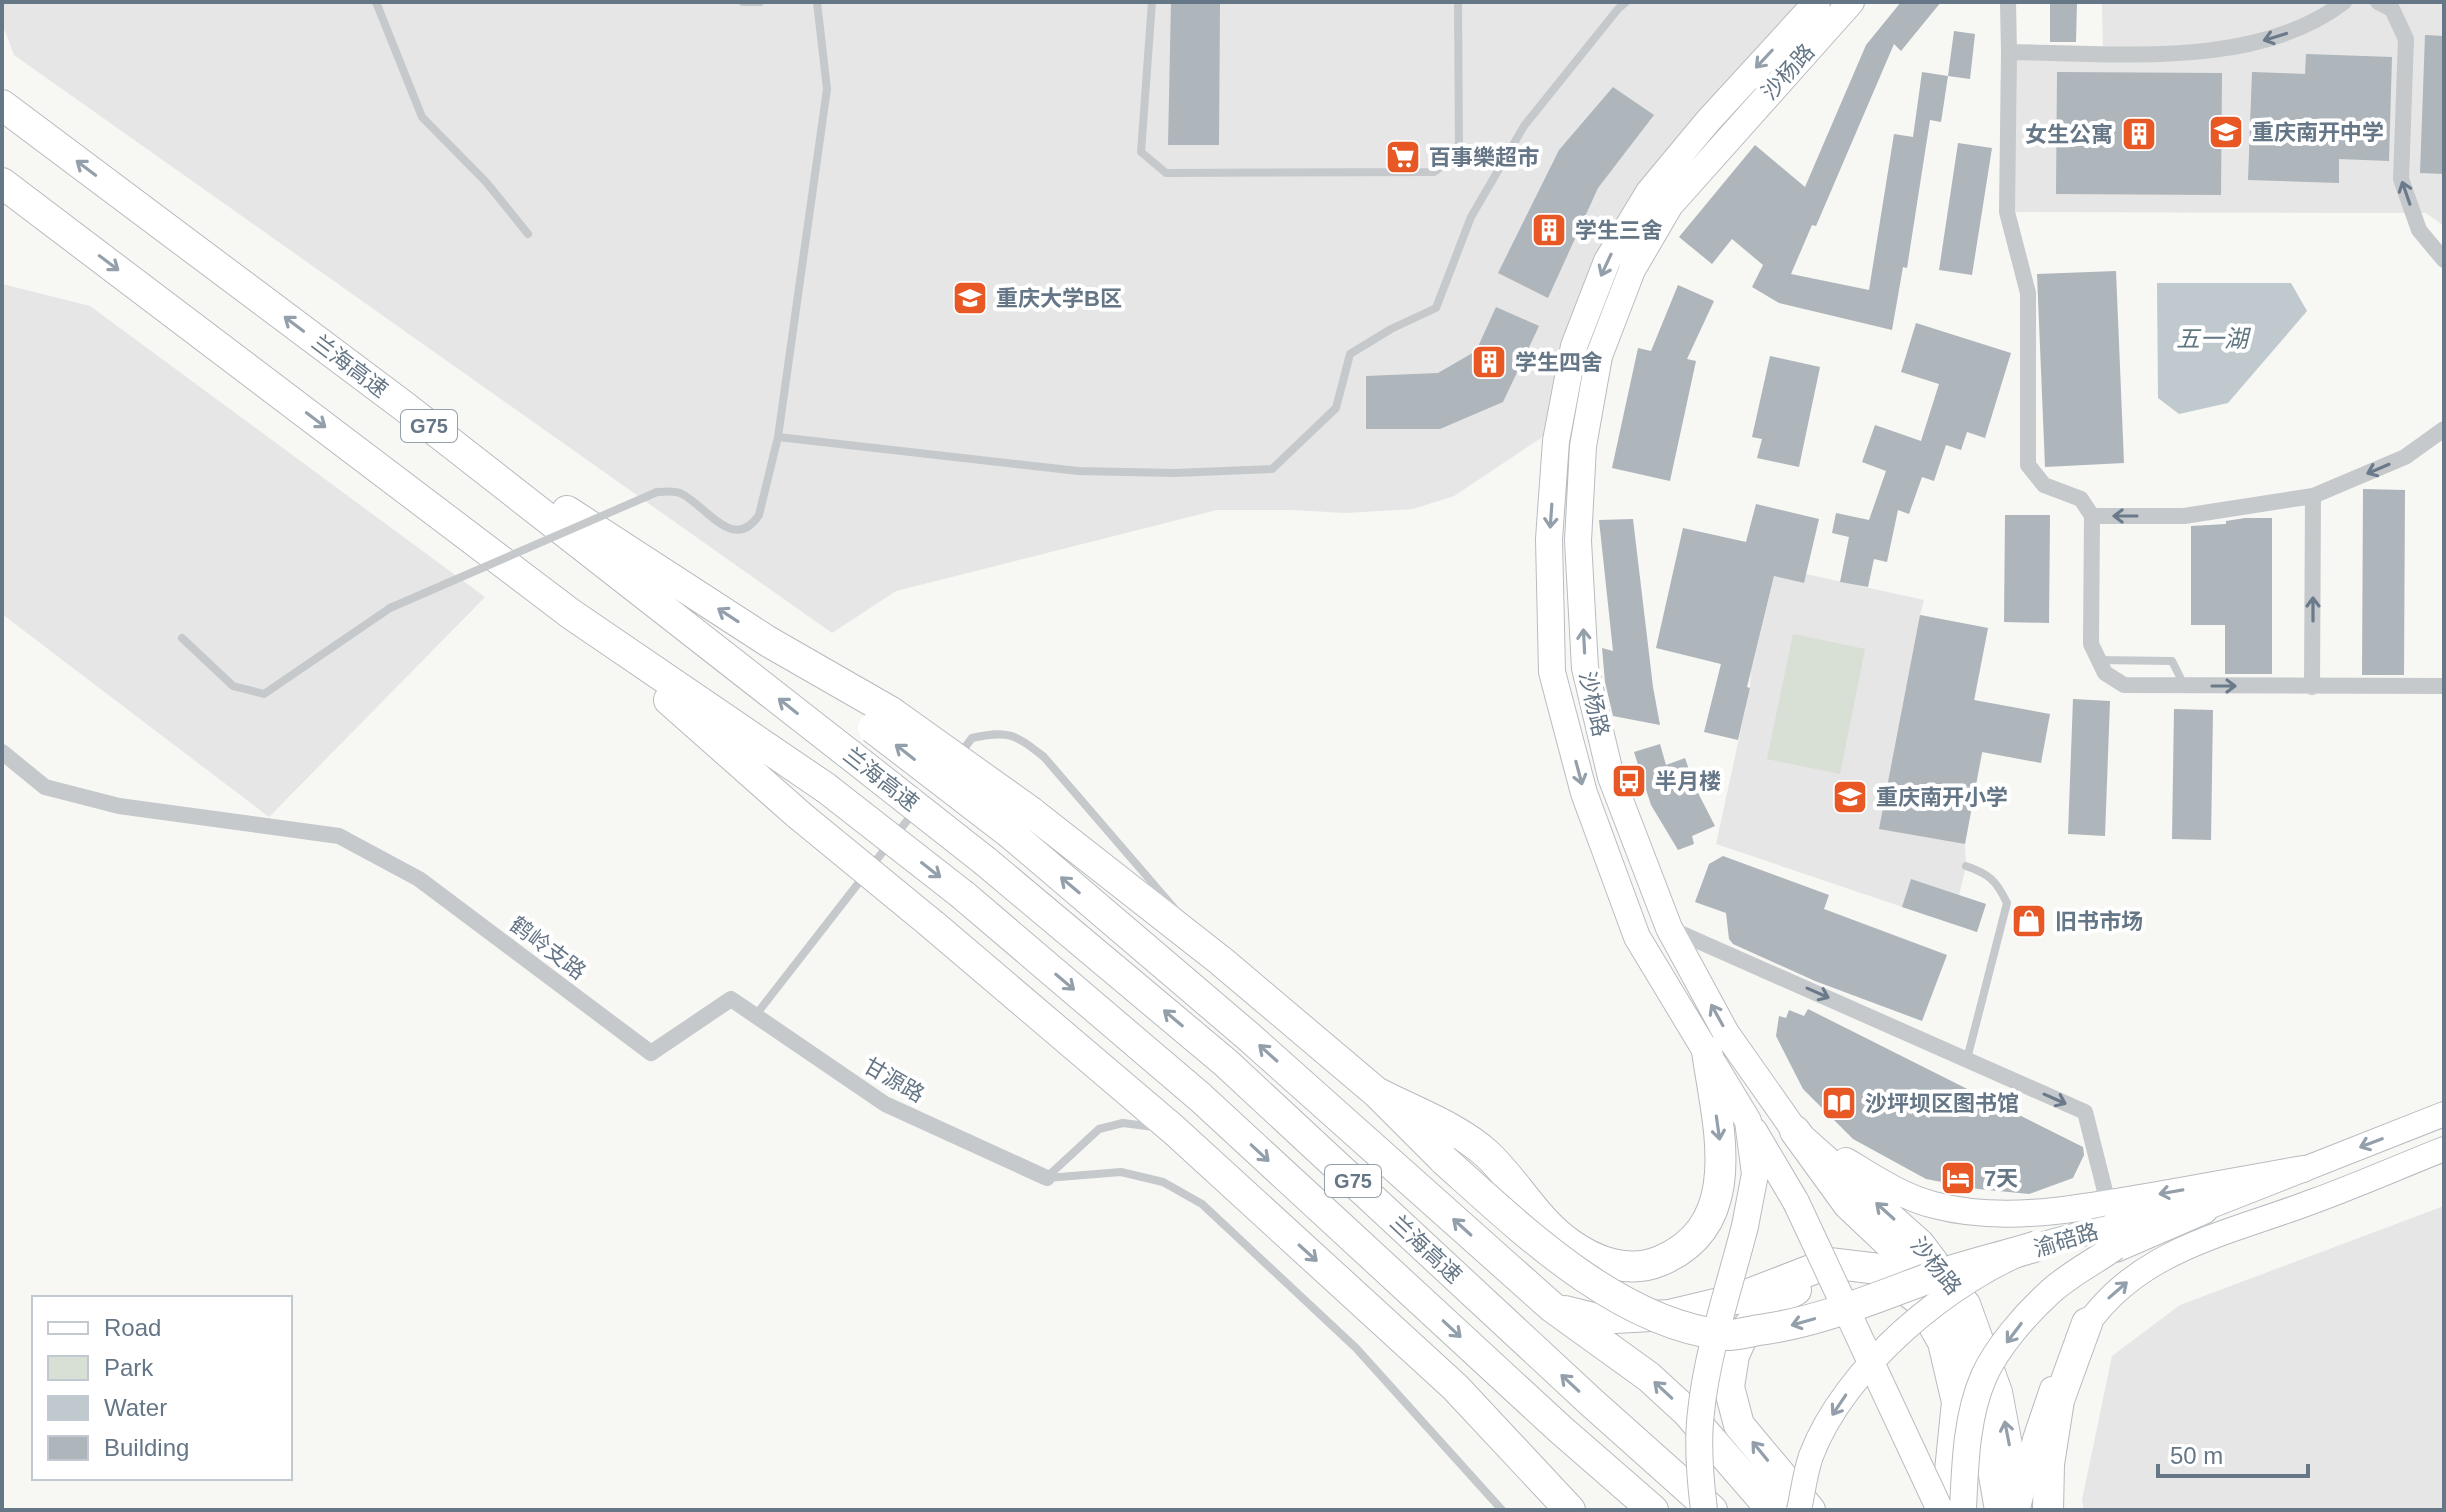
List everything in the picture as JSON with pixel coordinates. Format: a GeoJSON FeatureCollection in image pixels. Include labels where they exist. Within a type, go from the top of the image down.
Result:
{"type":"FeatureCollection","features":[{"type":"Feature","properties":{"kind":"highway","name":"兰海高速"},"geometry":{"type":"LineString","coordinates":[[2,105],[405,407],[985,861],[1226,1063],[1591,1402],[1712,1510]]}},
{"type":"Feature","properties":{"kind":"highway","name":"兰海高速"},"geometry":{"type":"LineString","coordinates":[[2,183],[571,614],[826,788],[963,895],[1200,1097],[1560,1429],[1653,1510]]}},
{"type":"Feature","properties":{"kind":"highway"},"geometry":{"type":"LineString","coordinates":[[405,407],[769,642],[882,720],[1021,823],[1221,961],[1376,1092],[1444,1160],[1570,1268],[1626,1302],[1665,1319],[1725,1335],[1792,1326],[1936,1276],[2037,1246]]}},
{"type":"Feature","properties":{"kind":"highway"},"geometry":{"type":"LineString","coordinates":[[571,614],[799,815],[1174,1130],[1592,1510]]}},
{"type":"Feature","properties":{"kind":"highway"},"geometry":{"type":"LineString","coordinates":[[1021,823],[1248,1036],[1552,1307],[1668,1394],[1772,1510]]}},
{"type":"Feature","properties":{"kind":"highway"},"geometry":{"type":"LineString","coordinates":[[1376,1092],[1468,1139],[1489,1156],[1567,1242],[1608,1263],[1633,1267],[1677,1254],[1698,1238],[1713,1211],[1720,1179],[1720,1145],[1707,1051]]}},
{"type":"Feature","properties":{"kind":"highway"},"geometry":{"type":"LineString","coordinates":[[1795,1131],[1848,1204],[1903,1256],[1953,1315],[1978,1382],[2000,1510]]}},
{"type":"Feature","properties":{"kind":"highway"},"geometry":{"type":"LineString","coordinates":[[2110,1226],[2203,1209]]}},
{"type":"Feature","properties":{"kind":"highway"},"geometry":{"type":"LineString","coordinates":[[1552,1307],[1597,1319],[1669,1315],[1736,1299],[1829,1263],[1879,1269],[1919,1300],[1943,1342],[1950,1402],[1943,1510]]}},
{"type":"Feature","properties":{"kind":"highway"},"geometry":{"type":"LineString","coordinates":[[1810,1510],[1739,1425],[1729,1387],[1734,1355],[1746,1329],[1766,1306],[1795,1290],[1848,1283],[1878,1289],[1908,1317],[1950,1402],[1930,1510]]}},
{"type":"Feature","properties":{"kind":"highway"},"geometry":{"type":"LineString","coordinates":[[2048,1510],[2049,1464],[2059,1400],[2087,1323]]}},
{"type":"Feature","properties":{"kind":"highway"},"geometry":{"type":"LineString","coordinates":[[1455,1387],[1570,1510]]}},
{"type":"Feature","properties":{"kind":"main road","name":"沙杨路"},"geometry":{"type":"LineString","coordinates":[[1704,1510],[1700,1477],[1701,1412],[1755,1174],[1748,1121],[1637,937],[1584,793],[1552,672],[1549,539],[1556,441],[1574,346],[1607,261],[1649,192],[1708,121],[1817,2]]}},
{"type":"Feature","properties":{"kind":"main road","name":"沙杨路"},"geometry":{"type":"LineString","coordinates":[[1851,2],[1670,205],[1632,270],[1599,356],[1583,446],[1578,541],[1585,668],[1611,777],[1669,928],[1726,1033],[1795,1131],[1921,1243],[1967,1304],[1999,1392],[2011,1456],[2016,1510]]}},
{"type":"Feature","properties":{"kind":"main road"},"geometry":{"type":"LineString","coordinates":[[2203,1209],[2444,1114]]}},
{"type":"Feature","properties":{"kind":"main road"},"geometry":{"type":"LineString","coordinates":[[1748,1121],[1796,1202],[1943,1510]]}},
{"type":"Feature","properties":{"kind":"main road"},"geometry":{"type":"LineString","coordinates":[[1795,1131],[1898,1192],[1933,1205],[1979,1213],[2020,1214],[2110,1226],[2303,1169]]}},
{"type":"Feature","properties":{"kind":"main road"},"geometry":{"type":"LineString","coordinates":[[2016,1510],[2048,1398],[2062,1365],[2087,1323],[2116,1289],[2188,1244],[2312,1202],[2444,1149]]}},
{"type":"Feature","properties":{"kind":"main road"},"geometry":{"type":"LineString","coordinates":[[1963,1510],[1971,1422],[1985,1375],[2016,1328],[2110,1226]]}},
{"type":"Feature","properties":{"kind":"main road","name":"渝碚路"},"geometry":{"type":"LineString","coordinates":[[1799,1510],[1811,1457],[1832,1415],[1854,1384],[1909,1327],[1988,1270],[2037,1246],[2110,1226]]}},
{"type":"Feature","properties":{"kind":"street"},"geometry":{"type":"LineString","coordinates":[[2008,2],[2007,212],[2028,293],[2028,465],[2044,485],[2081,499],[2092,516],[2091,644],[2105,673],[2124,685],[2444,686]]}},
{"type":"Feature","properties":{"kind":"street"},"geometry":{"type":"LineString","coordinates":[[2009,52],[2222,50],[2299,30],[2344,2]]}},
{"type":"Feature","properties":{"kind":"street"},"geometry":{"type":"LineString","coordinates":[[2378,2],[2392,9],[2406,39],[2401,179],[2419,230],[2444,260]]}},
{"type":"Feature","properties":{"kind":"street"},"geometry":{"type":"LineString","coordinates":[[2092,516],[2184,516],[2313,496],[2405,457],[2444,429]]}},
{"type":"Feature","properties":{"kind":"street"},"geometry":{"type":"LineString","coordinates":[[2312,687],[2313,496]]}},
{"type":"Feature","properties":{"kind":"street","name":"鹤岭支路"},"geometry":{"type":"LineString","coordinates":[[2,752],[45,787],[119,806],[339,836],[419,879],[651,1053],[731,999]]}},
{"type":"Feature","properties":{"kind":"street"},"geometry":{"type":"LineString","coordinates":[[1669,928],[2085,1112],[2110,1226]]}},
{"type":"Feature","properties":{"kind":"street","name":"甘源路"},"geometry":{"type":"LineString","coordinates":[[731,999],[885,1104],[1047,1178]]}},
{"type":"Feature","properties":{"kind":"lane"},"geometry":{"type":"LineString","coordinates":[[376,2],[422,117],[486,182],[528,234]]}},
{"type":"Feature","properties":{"kind":"lane"},"geometry":{"type":"LineString","coordinates":[[743,2],[760,2]]}},
{"type":"Feature","properties":{"kind":"lane"},"geometry":{"type":"LineString","coordinates":[[182,638],[233,686],[264,694],[390,608],[657,492],[682,494],[727,528],[743,530],[752,526],[759,515],[778,437],[827,89],[817,2]]}},
{"type":"Feature","properties":{"kind":"lane"},"geometry":{"type":"LineString","coordinates":[[1152,2],[1141,152],[1166,173],[1434,172],[1459,153],[1458,2]]}},
{"type":"Feature","properties":{"kind":"lane"},"geometry":{"type":"LineString","coordinates":[[778,437],[1078,471],[1175,473],[1272,469],[1336,408],[1350,354],[1391,329],[1436,308],[1471,217],[1524,126],[1626,2]]}},
{"type":"Feature","properties":{"kind":"lane"},"geometry":{"type":"LineString","coordinates":[[2097,660],[2172,661],[2184,686]]}},
{"type":"Feature","properties":{"kind":"lane"},"geometry":{"type":"LineString","coordinates":[[953,762],[972,738],[999,732],[1022,740],[1044,757],[1179,913]]}},
{"type":"Feature","properties":{"kind":"lane"},"geometry":{"type":"LineString","coordinates":[[934,786],[944,774]]}},
{"type":"Feature","properties":{"kind":"lane"},"geometry":{"type":"LineString","coordinates":[[755,1016],[925,798]]}},
{"type":"Feature","properties":{"kind":"lane"},"geometry":{"type":"LineString","coordinates":[[1966,866],[1987,874],[2000,888],[2007,903],[1967,1059]]}},
{"type":"Feature","properties":{"kind":"lane"},"geometry":{"type":"LineString","coordinates":[[1189,925],[1221,961]]}},
{"type":"Feature","properties":{"kind":"lane"},"geometry":{"type":"LineString","coordinates":[[1047,1178],[1099,1129],[1123,1123],[1174,1130]]}},
{"type":"Feature","properties":{"kind":"lane"},"geometry":{"type":"LineString","coordinates":[[1047,1178],[1121,1172],[1163,1182],[1202,1204],[1356,1348],[1502,1510]]}},
{"type":"Feature","properties":{"kind":"shaded area","name":"重庆大学B区"},"geometry":{"type":"Polygon","coordinates":[[[2,2],[1806,2],[1699,116],[1565,340],[1544,436],[1454,496],[1413,509],[1345,513],[1217,510],[896,591],[832,633],[14,55],[2,23],[2,2]]]}},
{"type":"Feature","properties":{"kind":"shaded area","name":"重庆南开中学"},"geometry":{"type":"Polygon","coordinates":[[[2102,2],[2444,2],[2444,226],[2426,213],[2007,212],[2009,52],[2103,53],[2102,2]]]}},
{"type":"Feature","properties":{"kind":"shaded area"},"geometry":{"type":"Polygon","coordinates":[[[2,284],[90,306],[485,597],[269,817],[2,614],[2,284]]]}},
{"type":"Feature","properties":{"kind":"shaded area","name":"重庆南开小学"},"geometry":{"type":"Polygon","coordinates":[[[1806,574],[1924,600],[1920,615],[1988,628],[1966,746],[1983,750],[1965,844],[1966,866],[1959,895],[1986,904],[1977,932],[1716,844],[1774,576],[1803,583],[1806,574]]]}},
{"type":"Feature","properties":{"kind":"shaded area"},"geometry":{"type":"Polygon","coordinates":[[[2444,1206],[2444,1510],[2084,1510],[2082,1500],[2112,1356],[2180,1305],[2444,1206]]]}},
{"type":"Feature","properties":{"kind":"green space"},"geometry":{"type":"Polygon","coordinates":[[[1793,634],[1865,649],[1840,774],[1767,759],[1793,634]]]}},
{"type":"Feature","properties":{"kind":"water","name":"五一湖"},"geometry":{"type":"Polygon","coordinates":[[[2157,283],[2291,283],[2307,311],[2228,403],[2179,414],[2158,398],[2157,283]]]}},
{"type":"Feature","properties":{"kind":"building"},"geometry":{"type":"Polygon","coordinates":[[[1171,2],[1220,2],[1219,145],[1168,145],[1171,2]]]}},
{"type":"Feature","properties":{"kind":"building"},"geometry":{"type":"Polygon","coordinates":[[[1901,2],[1941,2],[1901,51],[1894,44],[1816,226],[1812,225],[1791,274],[1869,290],[1894,134],[1913,137],[1922,72],[1948,76],[1941,122],[1930,120],[1907,268],[1903,267],[1892,330],[1779,303],[1752,287],[1763,265],[1732,239],[1712,264],[1679,237],[1755,145],[1805,187],[1866,45],[1901,2]]]}},
{"type":"Feature","properties":{"kind":"building"},"geometry":{"type":"Polygon","coordinates":[[[2050,2],[2077,2],[2076,42],[2050,42],[2050,2]]]}},
{"type":"Feature","properties":{"kind":"building"},"geometry":{"type":"Polygon","coordinates":[[[1954,31],[1975,34],[1970,79],[1948,76],[1954,31]]]}},
{"type":"Feature","properties":{"kind":"building"},"geometry":{"type":"Polygon","coordinates":[[[2425,35],[2444,36],[2444,174],[2420,173],[2425,35]]]}},
{"type":"Feature","properties":{"kind":"building"},"geometry":{"type":"Polygon","coordinates":[[[2306,54],[2392,57],[2389,161],[2339,159],[2339,183],[2248,180],[2252,72],[2305,74],[2306,54]]]}},
{"type":"Feature","properties":{"kind":"building","name":"女生公寓"},"geometry":{"type":"Polygon","coordinates":[[[2057,72],[2222,73],[2221,195],[2056,194],[2057,72]]]}},
{"type":"Feature","properties":{"kind":"building","name":"学生三舍"},"geometry":{"type":"Polygon","coordinates":[[[1613,87],[1654,115],[1598,188],[1548,298],[1498,273],[1559,150],[1613,87]]]}},
{"type":"Feature","properties":{"kind":"building"},"geometry":{"type":"Polygon","coordinates":[[[1958,143],[1992,148],[1972,275],[1939,270],[1958,143]]]}},
{"type":"Feature","properties":{"kind":"building"},"geometry":{"type":"Polygon","coordinates":[[[2116,271],[2124,463],[2045,467],[2037,274],[2116,271]]]}},
{"type":"Feature","properties":{"kind":"building"},"geometry":{"type":"Polygon","coordinates":[[[1678,285],[1714,301],[1687,359],[1696,361],[1670,481],[1612,468],[1638,348],[1651,351],[1678,285]]]}},
{"type":"Feature","properties":{"kind":"building","name":"学生四舍"},"geometry":{"type":"Polygon","coordinates":[[[1496,307],[1539,326],[1503,402],[1440,429],[1366,429],[1366,376],[1438,373],[1476,351],[1496,307]]]}},
{"type":"Feature","properties":{"kind":"building"},"geometry":{"type":"Polygon","coordinates":[[[1916,323],[2011,353],[1985,438],[1967,432],[1961,450],[1946,445],[1934,481],[1922,477],[1909,514],[1898,510],[1887,562],[1874,559],[1868,587],[1840,582],[1849,537],[1832,533],[1836,513],[1869,520],[1886,471],[1862,462],[1875,425],[1921,441],[1939,384],[1901,372],[1916,323]]]}},
{"type":"Feature","properties":{"kind":"building"},"geometry":{"type":"Polygon","coordinates":[[[1770,356],[1820,367],[1799,467],[1757,458],[1762,439],[1752,437],[1770,356]]]}},
{"type":"Feature","properties":{"kind":"building"},"geometry":{"type":"Polygon","coordinates":[[[2363,489],[2405,490],[2404,675],[2362,675],[2363,489]]]}},
{"type":"Feature","properties":{"kind":"building"},"geometry":{"type":"Polygon","coordinates":[[[1756,504],[1819,519],[1804,583],[1774,576],[1747,687],[1750,688],[1738,740],[1704,732],[1721,664],[1656,648],[1683,528],[1746,542],[1756,504]]]}},
{"type":"Feature","properties":{"kind":"building"},"geometry":{"type":"Polygon","coordinates":[[[2005,515],[2050,515],[2049,623],[2004,622],[2005,515]]]}},
{"type":"Feature","properties":{"kind":"building"},"geometry":{"type":"Polygon","coordinates":[[[2272,518],[2272,674],[2225,674],[2225,625],[2191,625],[2191,526],[2226,524],[2226,521],[2272,518]]]}},
{"type":"Feature","properties":{"kind":"building"},"geometry":{"type":"Polygon","coordinates":[[[1633,519],[1660,725],[1613,716],[1605,682],[1602,648],[1613,651],[1599,520],[1633,519]]]}},
{"type":"Feature","properties":{"kind":"building"},"geometry":{"type":"Polygon","coordinates":[[[1920,615],[1988,628],[1974,700],[2050,714],[2041,763],[1982,752],[1965,844],[1879,829],[1920,615]]]}},
{"type":"Feature","properties":{"kind":"building"},"geometry":{"type":"Polygon","coordinates":[[[2073,699],[2110,701],[2105,836],[2068,834],[2073,699]]]}},
{"type":"Feature","properties":{"kind":"building"},"geometry":{"type":"Polygon","coordinates":[[[2174,709],[2213,710],[2211,840],[2172,839],[2174,709]]]}},
{"type":"Feature","properties":{"kind":"building"},"geometry":{"type":"Polygon","coordinates":[[[1660,744],[1666,765],[1685,758],[1695,787],[1715,826],[1692,836],[1694,844],[1678,850],[1651,805],[1634,752],[1660,744]]]}},
{"type":"Feature","properties":{"kind":"building"},"geometry":{"type":"Polygon","coordinates":[[[1723,856],[1829,895],[1824,909],[1947,955],[1922,1021],[1815,981],[1733,944],[1729,939],[1726,913],[1695,902],[1709,864],[1723,856]]]}},
{"type":"Feature","properties":{"kind":"building"},"geometry":{"type":"Polygon","coordinates":[[[1911,879],[1986,904],[1977,932],[1902,907],[1911,879]]]}},
{"type":"Feature","properties":{"kind":"building"},"geometry":{"type":"Polygon","coordinates":[[[1808,1009],[2083,1147],[2084,1155],[2073,1178],[2029,1194],[1978,1189],[1926,1179],[1853,1139],[1803,1089],[1776,1036],[1779,1016],[1786,1018],[1789,1010],[1804,1016],[1808,1009]]]}},
{"type":"Feature","properties":{"kind":"place","name":"重庆南开中学"},"geometry":{"type":"Point","coordinates":[2226,132]}},
{"type":"Feature","properties":{"kind":"place","name":"女生公寓"},"geometry":{"type":"Point","coordinates":[2139,134]}},
{"type":"Feature","properties":{"kind":"place","name":"百事樂超市"},"geometry":{"type":"Point","coordinates":[1403,157]}},
{"type":"Feature","properties":{"kind":"place","name":"学生三舍"},"geometry":{"type":"Point","coordinates":[1549,230]}},
{"type":"Feature","properties":{"kind":"place","name":"重庆大学B区"},"geometry":{"type":"Point","coordinates":[970,298]}},
{"type":"Feature","properties":{"kind":"place","name":"学生四舍"},"geometry":{"type":"Point","coordinates":[1489,362]}},
{"type":"Feature","properties":{"kind":"place","name":"半月楼"},"geometry":{"type":"Point","coordinates":[1629,781]}},
{"type":"Feature","properties":{"kind":"place","name":"重庆南开小学"},"geometry":{"type":"Point","coordinates":[1850,797]}},
{"type":"Feature","properties":{"kind":"place","name":"旧书市场"},"geometry":{"type":"Point","coordinates":[2029,921]}},
{"type":"Feature","properties":{"kind":"place","name":"沙坪坝区图书馆"},"geometry":{"type":"Point","coordinates":[1839,1103]}},
{"type":"Feature","properties":{"kind":"place","name":"7天"},"geometry":{"type":"Point","coordinates":[1958,1178]}}]}
